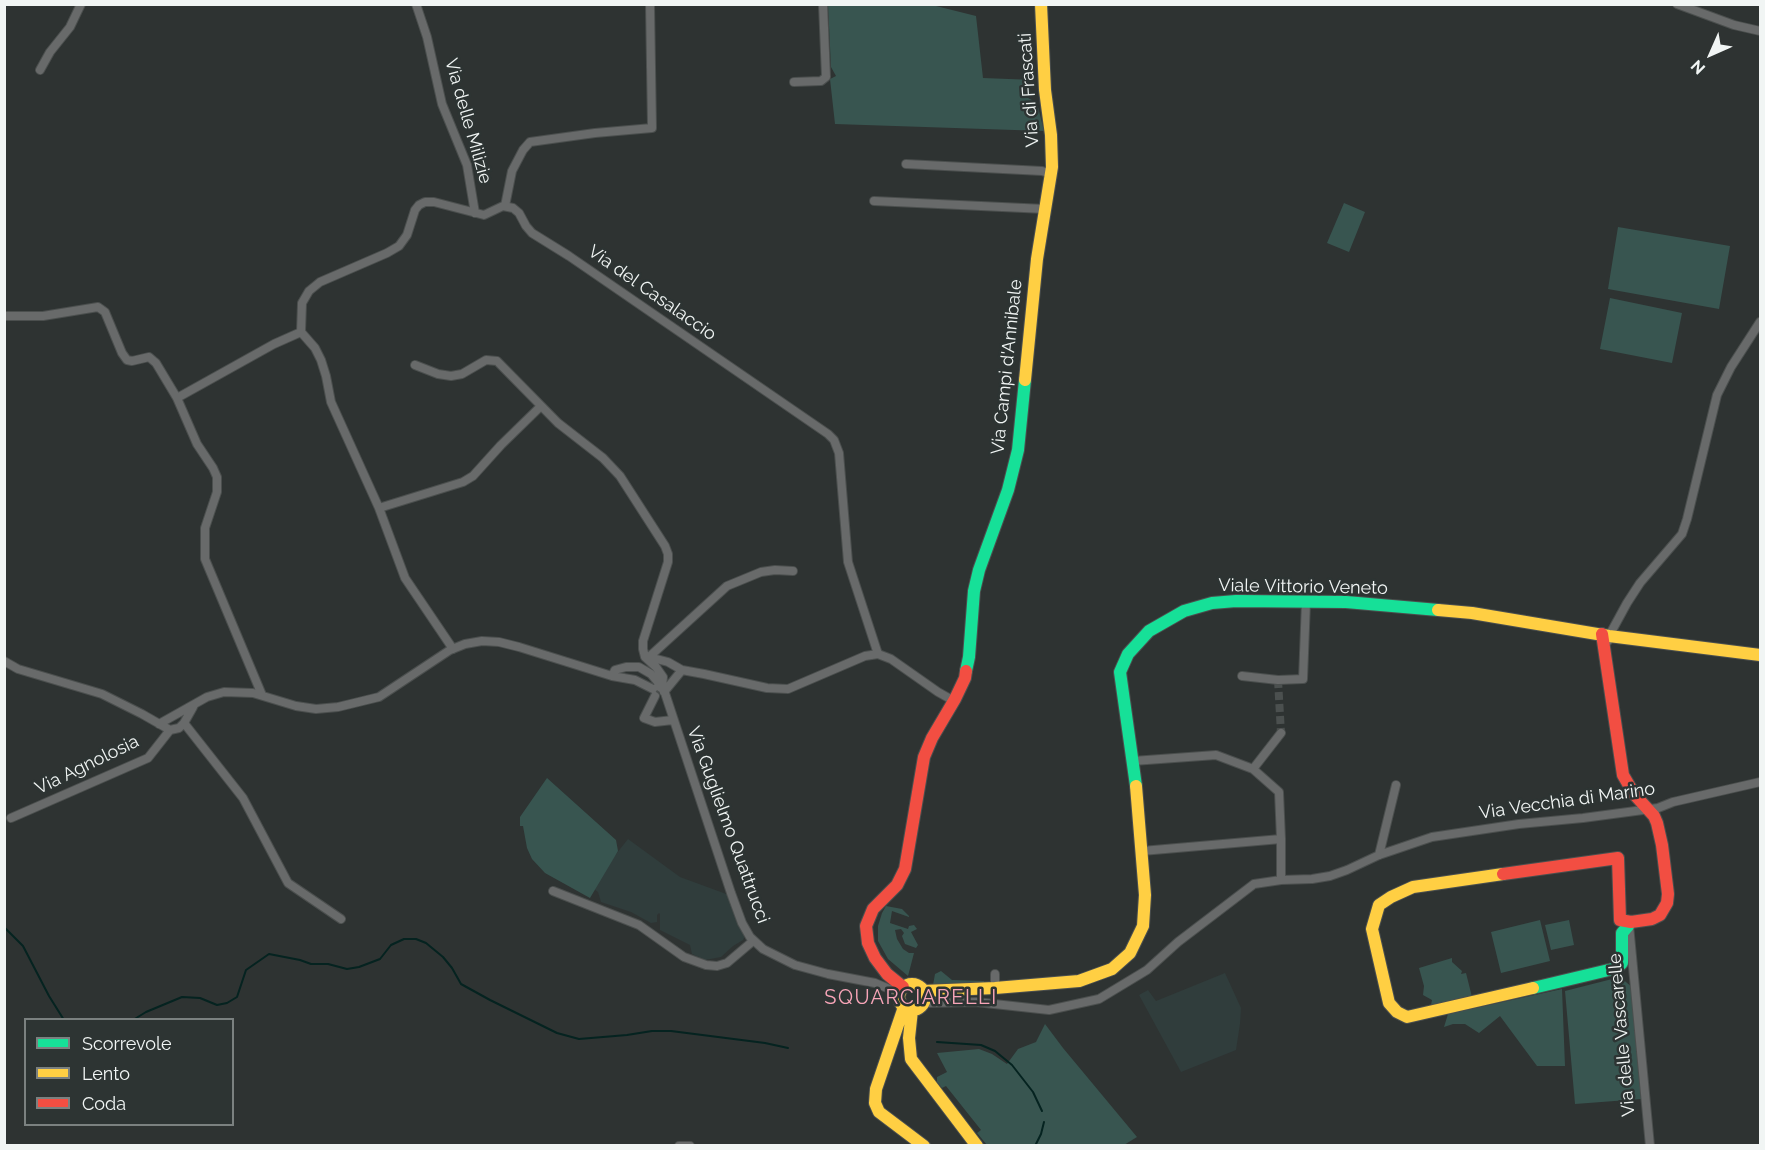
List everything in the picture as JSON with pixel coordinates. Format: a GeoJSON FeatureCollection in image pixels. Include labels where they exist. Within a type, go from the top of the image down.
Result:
{"type":"FeatureCollection","features":[{"type":"Feature","properties":{"kind":"main road","name":"Via di Frascati"},"geometry":{"type":"LineString","coordinates":[[1041,4],[1045,96],[1052,139],[1051,174],[1046,209]]}},
{"type":"Feature","properties":{"kind":"main road","name":"Via Campi d'Annibale"},"geometry":{"type":"LineString","coordinates":[[901,990],[873,953],[867,938],[867,921],[873,909],[892,890],[904,872],[924,757],[932,738],[963,684],[969,663],[974,591],[979,570],[1008,490],[1019,444],[1037,259],[1046,209]]}},
{"type":"Feature","properties":{"kind":"main road","name":"Viale Vittorio Veneto"},"geometry":{"type":"LineString","coordinates":[[923,997],[1079,981],[1103,973],[1120,963],[1135,946],[1143,926],[1145,895],[1133,760],[1120,672],[1128,654],[1149,631],[1184,611],[1212,603],[1236,601],[1346,602],[1472,613],[1606,635],[1761,655]]}},
{"type":"Feature","properties":{"kind":"main road"},"geometry":{"type":"LineString","coordinates":[[1606,635],[1605,653],[1623,775],[1634,794],[1657,823],[1668,894],[1664,909],[1656,917],[1630,924],[1622,933],[1622,963],[1617,968],[1407,1017],[1397,1012],[1389,1003],[1372,929],[1379,905],[1413,887],[1618,858],[1620,920],[1630,924]]}},
{"type":"Feature","properties":{"kind":"main road"},"geometry":{"type":"LineString","coordinates":[[908,1009],[918,1008],[923,997],[914,984],[901,990],[900,1001],[908,1009],[911,1059],[977,1146]]}},
{"type":"Feature","properties":{"kind":"main road"},"geometry":{"type":"LineString","coordinates":[[908,1009],[876,1089],[875,1103],[885,1117],[924,1146]]}},
{"type":"Feature","properties":{"kind":"street"},"geometry":{"type":"LineString","coordinates":[[40,70],[47,56],[70,27],[81,4]]}},
{"type":"Feature","properties":{"kind":"street","name":"Via delle Milizie"},"geometry":{"type":"LineString","coordinates":[[416,4],[427,37],[442,104],[467,165],[475,213]]}},
{"type":"Feature","properties":{"kind":"street"},"geometry":{"type":"LineString","coordinates":[[453,649],[406,581],[379,508],[331,402],[319,356],[301,332],[305,296],[320,282],[399,246],[407,235],[415,210],[425,202],[434,202],[486,215],[505,206],[512,171],[530,142],[652,128],[650,4]]}},
{"type":"Feature","properties":{"kind":"street"},"geometry":{"type":"LineString","coordinates":[[794,82],[821,81],[826,76],[823,4]]}},
{"type":"Feature","properties":{"kind":"street"},"geometry":{"type":"LineString","coordinates":[[1677,4],[1734,25],[1761,31]]}},
{"type":"Feature","properties":{"kind":"street","name":"Via di Frascati"},"geometry":{"type":"LineString","coordinates":[[906,164],[1042,171],[1051,174]]}},
{"type":"Feature","properties":{"kind":"street"},"geometry":{"type":"LineString","coordinates":[[874,201],[1046,209]]}},
{"type":"Feature","properties":{"kind":"street","name":"Via del Casalaccio"},"geometry":{"type":"LineString","coordinates":[[505,206],[515,209],[534,234],[834,440],[839,453],[848,562],[878,654]]}},
{"type":"Feature","properties":{"kind":"street"},"geometry":{"type":"LineString","coordinates":[[4,316],[43,316],[93,306],[100,308],[107,316],[125,358],[130,361],[146,357],[152,358],[177,398],[197,444],[217,477],[217,492],[205,528],[205,559],[262,695]]}},
{"type":"Feature","properties":{"kind":"street"},"geometry":{"type":"LineString","coordinates":[[1606,635],[1640,583],[1682,534],[1717,395],[1731,368],[1761,322]]}},
{"type":"Feature","properties":{"kind":"street"},"geometry":{"type":"LineString","coordinates":[[177,398],[274,344],[301,332]]}},
{"type":"Feature","properties":{"kind":"street"},"geometry":{"type":"LineString","coordinates":[[415,365],[438,374],[451,376],[467,372],[486,360],[495,360],[563,428],[599,454],[615,469],[667,549],[668,562],[644,641],[646,655],[666,670],[673,682]]}},
{"type":"Feature","properties":{"kind":"street"},"geometry":{"type":"LineString","coordinates":[[379,508],[463,482],[473,476],[541,406]]}},
{"type":"Feature","properties":{"kind":"street"},"geometry":{"type":"LineString","coordinates":[[646,655],[727,586],[761,572],[775,570],[793,572]]}},
{"type":"Feature","properties":{"kind":"street"},"geometry":{"type":"LineString","coordinates":[[1242,676],[1278,680],[1303,679],[1306,602]]}},
{"type":"Feature","properties":{"kind":"street"},"geometry":{"type":"LineString","coordinates":[[159,724],[210,696],[224,692],[262,695],[297,706],[316,709],[377,698],[385,695],[453,649],[478,642],[499,642],[588,668],[614,673],[626,668],[639,667],[647,671],[660,690],[673,682],[682,670]]}},
{"type":"Feature","properties":{"kind":"street"},"geometry":{"type":"LineString","coordinates":[[646,655],[665,660],[682,670],[748,685],[783,690],[800,685],[865,656],[878,654],[891,659],[954,701]]}},
{"type":"Feature","properties":{"kind":"street","name":"Via Guglielmo Quattrucci"},"geometry":{"type":"LineString","coordinates":[[646,655],[645,657],[660,672],[664,681],[644,718],[655,722],[673,720]]}},
{"type":"Feature","properties":{"kind":"street"},"geometry":{"type":"LineString","coordinates":[[4,661],[18,669],[102,694],[170,730],[179,728],[184,723],[193,706]]}},
{"type":"Feature","properties":{"kind":"street","name":"Via Guglielmo Quattrucci"},"geometry":{"type":"LineString","coordinates":[[660,690],[673,720],[742,923],[753,941],[775,955],[802,967],[875,982],[901,990]]}},
{"type":"Feature","properties":{"kind":"street"},"geometry":{"type":"LineString","coordinates":[[184,723],[243,798],[288,883],[341,919]]}},
{"type":"Feature","properties":{"kind":"street","name":"Via Agnolosia"},"geometry":{"type":"LineString","coordinates":[[11,819],[148,758],[170,730]]}},
{"type":"Feature","properties":{"kind":"street"},"geometry":{"type":"LineString","coordinates":[[1253,769],[1281,733]]}},
{"type":"Feature","properties":{"kind":"street"},"geometry":{"type":"LineString","coordinates":[[1133,760],[1216,755],[1253,769],[1279,792],[1281,880]]}},
{"type":"Feature","properties":{"kind":"street","name":"Via Vecchia di Marino"},"geometry":{"type":"LineString","coordinates":[[923,997],[1049,1010],[1099,999],[1147,970],[1178,942],[1254,884],[1325,877],[1432,837],[1519,824],[1658,808],[1673,802],[1761,782]]}},
{"type":"Feature","properties":{"kind":"street"},"geometry":{"type":"LineString","coordinates":[[1379,855],[1396,785]]}},
{"type":"Feature","properties":{"kind":"street"},"geometry":{"type":"LineString","coordinates":[[1142,851],[1281,839]]}},
{"type":"Feature","properties":{"kind":"street","name":"Via Guglielmo Quattrucci"},"geometry":{"type":"LineString","coordinates":[[553,891],[639,925],[684,957],[706,965],[717,966],[727,963],[753,941]]}},
{"type":"Feature","properties":{"kind":"street","name":"Via delle Vascarelle"},"geometry":{"type":"LineString","coordinates":[[1630,924],[1650,1146]]}},
{"type":"Feature","properties":{"kind":"street"},"geometry":{"type":"LineString","coordinates":[[995,974],[995,988]]}},
{"type":"Feature","properties":{"kind":"street"},"geometry":{"type":"LineString","coordinates":[[680,1146],[690,1146]]}},
{"type":"Feature","properties":{"kind":"shaded area"},"geometry":{"type":"Polygon","coordinates":[[[628,839],[680,877],[729,895],[745,936],[743,940],[721,957],[705,960],[692,954],[690,945],[660,930],[659,913],[657,922],[651,923],[631,912],[601,902],[598,892],[594,889],[628,839]]]}},
{"type":"Feature","properties":{"kind":"shaded area"},"geometry":{"type":"Polygon","coordinates":[[[1225,973],[1241,1008],[1236,1050],[1181,1072],[1139,995],[1148,990],[1156,1001],[1225,973]]]}},
{"type":"Feature","properties":{"kind":"green space"},"geometry":{"type":"Polygon","coordinates":[[[828,5],[932,5],[976,16],[983,78],[1034,80],[1032,85],[1026,85],[1024,96],[1034,101],[1038,107],[1044,131],[835,124],[830,79],[836,76],[831,67],[828,5]]]}},
{"type":"Feature","properties":{"kind":"green space"},"geometry":{"type":"Polygon","coordinates":[[[1344,203],[1365,212],[1349,252],[1327,243],[1344,203]]]}},
{"type":"Feature","properties":{"kind":"green space"},"geometry":{"type":"Polygon","coordinates":[[[1618,227],[1730,246],[1719,309],[1608,289],[1618,227]]]}},
{"type":"Feature","properties":{"kind":"green space"},"geometry":{"type":"Polygon","coordinates":[[[1610,298],[1682,313],[1672,363],[1600,349],[1610,298]]]}},
{"type":"Feature","properties":{"kind":"green space"},"geometry":{"type":"Polygon","coordinates":[[[547,778],[616,840],[618,851],[590,898],[545,873],[532,859],[527,848],[523,826],[520,826],[520,817],[547,778]]]}},
{"type":"Feature","properties":{"kind":"green space"},"geometry":{"type":"Polygon","coordinates":[[[886,906],[902,909],[909,916],[892,911],[890,923],[908,929],[909,926],[914,925],[917,929],[911,932],[918,945],[916,948],[905,944],[902,936],[904,933],[901,929],[895,930],[903,949],[914,953],[908,976],[888,959],[878,941],[878,926],[886,906]]]}},
{"type":"Feature","properties":{"kind":"green space"},"geometry":{"type":"Polygon","coordinates":[[[1540,920],[1550,961],[1501,973],[1491,932],[1540,920]]]}},
{"type":"Feature","properties":{"kind":"green space"},"geometry":{"type":"Polygon","coordinates":[[[1569,920],[1574,945],[1551,950],[1545,925],[1569,920]]]}},
{"type":"Feature","properties":{"kind":"green space"},"geometry":{"type":"Polygon","coordinates":[[[1452,958],[1452,962],[1462,971],[1461,974],[1466,973],[1473,1001],[1433,1011],[1432,1000],[1423,995],[1424,986],[1419,968],[1452,958]]]}},
{"type":"Feature","properties":{"kind":"green space"},"geometry":{"type":"Polygon","coordinates":[[[941,971],[952,980],[984,981],[984,983],[933,985],[935,974],[941,971]]]}},
{"type":"Feature","properties":{"kind":"green space"},"geometry":{"type":"Polygon","coordinates":[[[1620,977],[1633,988],[1641,1099],[1575,1104],[1565,991],[1620,977]]]}},
{"type":"Feature","properties":{"kind":"green space"},"geometry":{"type":"Polygon","coordinates":[[[1562,989],[1565,1066],[1537,1066],[1500,1016],[1479,1033],[1465,1024],[1444,1027],[1448,1014],[1562,989]]]}},
{"type":"Feature","properties":{"kind":"green space"},"geometry":{"type":"Polygon","coordinates":[[[1045,1024],[1137,1137],[1124,1145],[987,1145],[977,1133],[981,1130],[946,1086],[942,1088],[937,1082],[937,1077],[947,1072],[937,1053],[979,1049],[1007,1064],[1018,1049],[1036,1042],[1045,1024]]]}},
{"type":"Feature","properties":{"kind":"waterway"},"geometry":{"type":"LineString","coordinates":[[4,927],[23,946],[63,1018]]}},
{"type":"Feature","properties":{"kind":"waterway"},"geometry":{"type":"LineString","coordinates":[[136,1018],[182,997],[200,998],[217,1005],[227,1003],[237,997],[246,970],[269,954],[311,964],[328,964],[347,969],[380,959],[391,945],[404,939],[416,939],[426,943],[443,957],[461,984],[557,1033],[579,1039],[671,1031],[788,1048]]}},
{"type":"Feature","properties":{"kind":"waterway"},"geometry":{"type":"LineString","coordinates":[[937,1042],[981,1045],[995,1051],[1012,1065],[1033,1092],[1042,1111]]}},
{"type":"Feature","properties":{"kind":"waterway"},"geometry":{"type":"LineString","coordinates":[[1035,1146],[1044,1122]]}},
{"type":"Feature","properties":{"kind":"tunnel"},"geometry":{"type":"LineString","coordinates":[[1278,680],[1281,733]]}},
{"type":"Feature","properties":{"kind":"traffic: fast"},"geometry":{"type":"LineString","coordinates":[[966,671],[974,591],[979,570],[1008,490],[1018,450],[1025,380]]}},
{"type":"Feature","properties":{"kind":"traffic: fast"},"geometry":{"type":"LineString","coordinates":[[1136,786],[1120,672],[1128,654],[1149,631],[1184,611],[1212,603],[1236,601],[1346,602],[1438,610]]}},
{"type":"Feature","properties":{"kind":"traffic: fast"},"geometry":{"type":"LineString","coordinates":[[1533,988],[1617,968],[1622,963],[1622,933],[1628,926]]}},
{"type":"Feature","properties":{"kind":"traffic: slow"},"geometry":{"type":"LineString","coordinates":[[1025,380],[1037,259],[1052,167],[1041,4]]}},
{"type":"Feature","properties":{"kind":"traffic: slow"},"geometry":{"type":"LineString","coordinates":[[1438,610],[1472,613],[1609,636],[1760,655]]}},
{"type":"Feature","properties":{"kind":"traffic: slow"},"geometry":{"type":"LineString","coordinates":[[923,991],[1079,981],[1112,969],[1130,953],[1143,926],[1145,895],[1136,786]]}},
{"type":"Feature","properties":{"kind":"traffic: slow"},"geometry":{"type":"LineString","coordinates":[[1503,874],[1413,887],[1379,905],[1372,929],[1389,1003],[1397,1012],[1407,1017],[1533,988]]}},
{"type":"Feature","properties":{"kind":"traffic: slow"},"geometry":{"type":"LineString","coordinates":[[912,984],[921,988],[925,997],[921,1006],[912,1010],[903,1006],[899,997],[903,988],[912,984]]}},
{"type":"Feature","properties":{"kind":"traffic: slow"},"geometry":{"type":"LineString","coordinates":[[904,1007],[876,1089],[875,1103],[879,1112],[924,1146]]}},
{"type":"Feature","properties":{"kind":"traffic: slow"},"geometry":{"type":"LineString","coordinates":[[912,1010],[909,1038],[911,1059],[977,1146]]}},
{"type":"Feature","properties":{"kind":"traffic: jam"},"geometry":{"type":"LineString","coordinates":[[1503,874],[1618,858],[1620,920],[1631,922],[1652,919],[1660,915],[1667,903],[1662,845],[1657,823],[1654,816],[1634,794],[1623,775],[1602,634]]}},
{"type":"Feature","properties":{"kind":"traffic: jam"},"geometry":{"type":"LineString","coordinates":[[903,987],[887,974],[875,958],[868,943],[866,926],[873,909],[897,885],[905,869],[924,757],[932,738],[955,699],[966,671]]}},
{"type":"Feature","properties":{"kind":"district","name":"SQUARCIARELLI"},"geometry":{"type":"Point","coordinates":[911,998]}}]}
